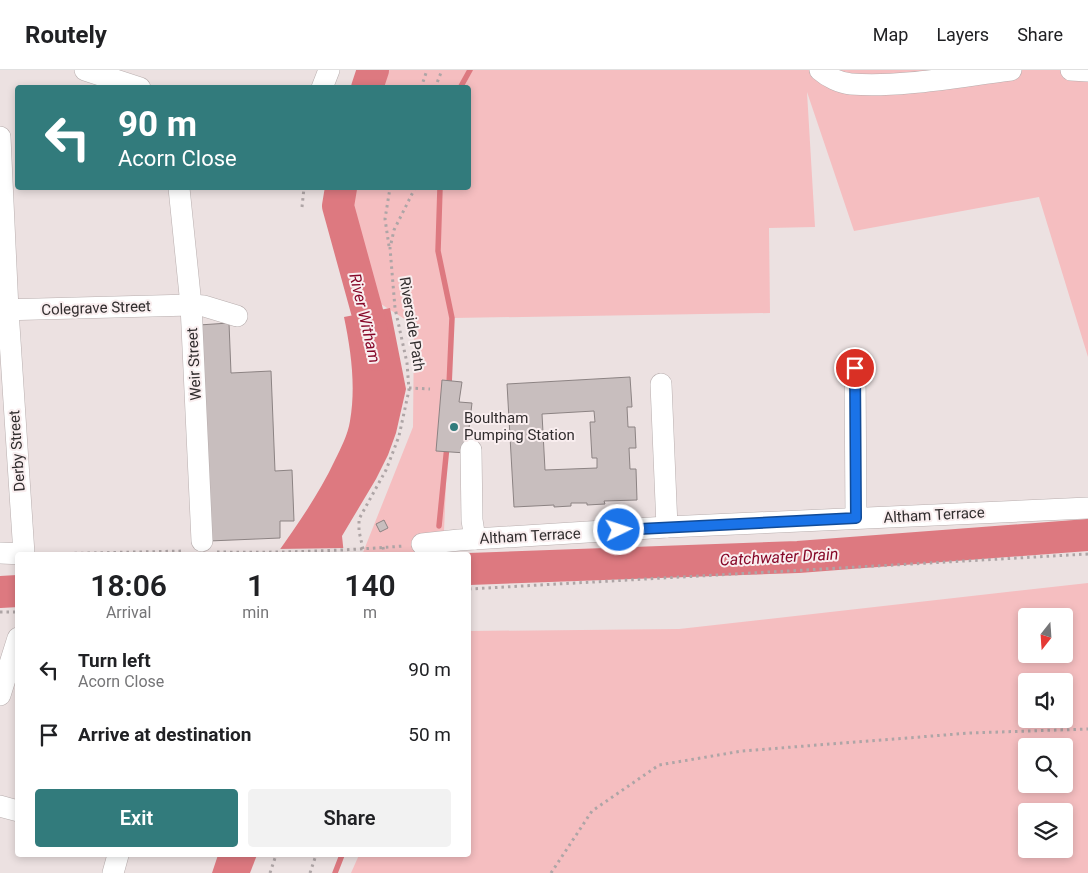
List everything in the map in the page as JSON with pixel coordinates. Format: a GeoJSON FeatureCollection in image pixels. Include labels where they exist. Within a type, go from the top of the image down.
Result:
{"type":"FeatureCollection","features":[{"type":"Feature","properties":{"kind":"street"},"geometry":{"type":"LineString","coordinates":[[85,70],[131,85]]}},
{"type":"Feature","properties":{"kind":"street"},"geometry":{"type":"LineString","coordinates":[[323,85],[329,70]]}},
{"type":"Feature","properties":{"kind":"street"},"geometry":{"type":"LineString","coordinates":[[820,70],[830,78],[849,84],[900,83],[1011,70]]}},
{"type":"Feature","properties":{"kind":"street"},"geometry":{"type":"LineString","coordinates":[[1071,70],[1088,72]]}},
{"type":"Feature","properties":{"kind":"street","name":"Derby Street"},"geometry":{"type":"LineString","coordinates":[[0,137],[4,310],[24,552]]}},
{"type":"Feature","properties":{"kind":"street","name":"Weir Street"},"geometry":{"type":"LineString","coordinates":[[179,190],[191,305],[200,548]]}},
{"type":"Feature","properties":{"kind":"street","name":"Colegrave Street"},"geometry":{"type":"LineString","coordinates":[[4,310],[191,305],[204,306],[238,316]]}},
{"type":"Feature","properties":{"kind":"street"},"geometry":{"type":"LineString","coordinates":[[855,368],[856,518]]}},
{"type":"Feature","properties":{"kind":"street"},"geometry":{"type":"LineString","coordinates":[[661,384],[668,528]]}},
{"type":"Feature","properties":{"kind":"street"},"geometry":{"type":"LineString","coordinates":[[470,450],[472,520],[475,539]]}},
{"type":"Feature","properties":{"kind":"street","name":"Altham Terrace"},"geometry":{"type":"LineString","coordinates":[[422,544],[475,539],[668,528],[1088,508]]}},
{"type":"Feature","properties":{"kind":"street"},"geometry":{"type":"LineString","coordinates":[[0,553],[15,554]]}},
{"type":"Feature","properties":{"kind":"street"},"geometry":{"type":"LineString","coordinates":[[0,695],[15,648]]}},
{"type":"Feature","properties":{"kind":"street"},"geometry":{"type":"LineString","coordinates":[[0,806],[15,810]]}},
{"type":"Feature","properties":{"kind":"street"},"geometry":{"type":"LineString","coordinates":[[113,873],[117,857]]}},
{"type":"Feature","properties":{"kind":"path"},"geometry":{"type":"LineString","coordinates":[[422,85],[427,70]]}},
{"type":"Feature","properties":{"kind":"path"},"geometry":{"type":"LineString","coordinates":[[437,85],[442,70]]}},
{"type":"Feature","properties":{"kind":"path"},"geometry":{"type":"LineString","coordinates":[[302,207],[304,190]]}},
{"type":"Feature","properties":{"kind":"path"},"geometry":{"type":"LineString","coordinates":[[390,190],[385,219],[391,257]]}},
{"type":"Feature","properties":{"kind":"path","name":"Riverside Path"},"geometry":{"type":"LineString","coordinates":[[363,549],[359,531],[359,520],[386,470],[393,452],[399,436],[409,388],[407,363],[396,308],[390,248],[394,230],[414,190]]}},
{"type":"Feature","properties":{"kind":"path"},"geometry":{"type":"LineString","coordinates":[[409,388],[430,389]]}},
{"type":"Feature","properties":{"kind":"path"},"geometry":{"type":"LineString","coordinates":[[83,552],[200,548],[272,552],[344,551],[383,547],[383,552]]}},
{"type":"Feature","properties":{"kind":"path"},"geometry":{"type":"LineString","coordinates":[[471,589],[1088,554]]}},
{"type":"Feature","properties":{"kind":"path"},"geometry":{"type":"LineString","coordinates":[[0,612],[15,612]]}},
{"type":"Feature","properties":{"kind":"path"},"geometry":{"type":"LineString","coordinates":[[551,873],[592,811],[659,765],[742,751],[970,733],[1088,730]]}},
{"type":"Feature","properties":{"kind":"path"},"geometry":{"type":"LineString","coordinates":[[270,873],[275,857]]}},
{"type":"Feature","properties":{"kind":"path"},"geometry":{"type":"LineString","coordinates":[[310,873],[315,857]]}},
{"type":"Feature","properties":{"kind":"shaded area"},"geometry":{"type":"Polygon","coordinates":[[[373,70],[1088,70],[1088,357],[1039,197],[854,231],[807,92],[815,227],[769,228],[770,313],[453,318],[443,552],[363,552],[413,427],[414,325],[362,292],[338,206],[341,190],[471,190],[471,85],[368,85],[373,70]]]}},
{"type":"Feature","properties":{"kind":"shaded area"},"geometry":{"type":"Polygon","coordinates":[[[1088,583],[1088,873],[351,873],[358,857],[471,857],[471,631],[679,629],[1088,583]]]}},
{"type":"Feature","properties":{"kind":"water"},"geometry":{"type":"Polygon","coordinates":[[[390,308],[406,389],[396,433],[376,479],[342,536],[344,552],[278,552],[322,485],[348,431],[352,408],[353,382],[351,356],[344,317],[390,308]]]}},
{"type":"Feature","properties":{"kind":"water"},"geometry":{"type":"Polygon","coordinates":[[[217,857],[256,857],[250,873],[212,873],[217,857]]]}},
{"type":"Feature","properties":{"kind":"pier"},"geometry":{"type":"Polygon","coordinates":[[[344,548],[344,552],[276,552],[277,549],[344,548]]]}},
{"type":"Feature","properties":{"kind":"building"},"geometry":{"type":"Polygon","coordinates":[[[229,323],[231,373],[271,371],[275,471],[292,470],[294,521],[280,521],[280,538],[209,541],[199,325],[229,323]]]}},
{"type":"Feature","properties":{"kind":"building"},"geometry":{"type":"Polygon","coordinates":[[[630,377],[632,407],[627,407],[628,427],[635,427],[636,448],[629,448],[630,469],[636,469],[637,500],[604,501],[605,504],[587,505],[587,503],[571,503],[571,506],[554,507],[554,505],[514,507],[507,384],[630,377]],[[594,411],[542,414],[545,470],[597,468],[597,458],[592,458],[590,422],[595,422],[594,411]]]}},
{"type":"Feature","properties":{"kind":"building","name":"Boultham Pumping Station"},"geometry":{"type":"Polygon","coordinates":[[[442,380],[462,382],[459,402],[472,403],[466,453],[436,451],[442,380]]]}},
{"type":"Feature","properties":{"kind":"building"},"geometry":{"type":"Polygon","coordinates":[[[384,520],[388,528],[380,532],[376,524],[384,520]]]}},
{"type":"Feature","properties":{"kind":"waterway","name":"River Witham"},"geometry":{"type":"LineString","coordinates":[[368,85],[373,70]]}},
{"type":"Feature","properties":{"kind":"waterway"},"geometry":{"type":"LineString","coordinates":[[462,85],[470,70]]}},
{"type":"Feature","properties":{"kind":"waterway","name":"River Witham"},"geometry":{"type":"LineString","coordinates":[[341,190],[338,206],[377,355]]}},
{"type":"Feature","properties":{"kind":"waterway"},"geometry":{"type":"LineString","coordinates":[[440,190],[438,251],[452,318],[449,386]]}},
{"type":"Feature","properties":{"kind":"waterway"},"geometry":{"type":"LineString","coordinates":[[439,526],[447,446]]}},
{"type":"Feature","properties":{"kind":"waterway","name":"Catchwater Drain"},"geometry":{"type":"LineString","coordinates":[[471,569],[798,557],[1088,535]]}},
{"type":"Feature","properties":{"kind":"waterway"},"geometry":{"type":"LineString","coordinates":[[0,592],[15,591]]}},
{"type":"Feature","properties":{"kind":"waterway"},"geometry":{"type":"LineString","coordinates":[[335,873],[341,857]]}},
{"type":"Feature","properties":{"kind":"place","name":"Boultham Pumping Station"},"geometry":{"type":"Point","coordinates":[454,427]}},
{"type":"Feature","properties":{"kind":"route"},"geometry":{"type":"LineString","coordinates":[[619,530],[856,518],[855,368]]}}]}
